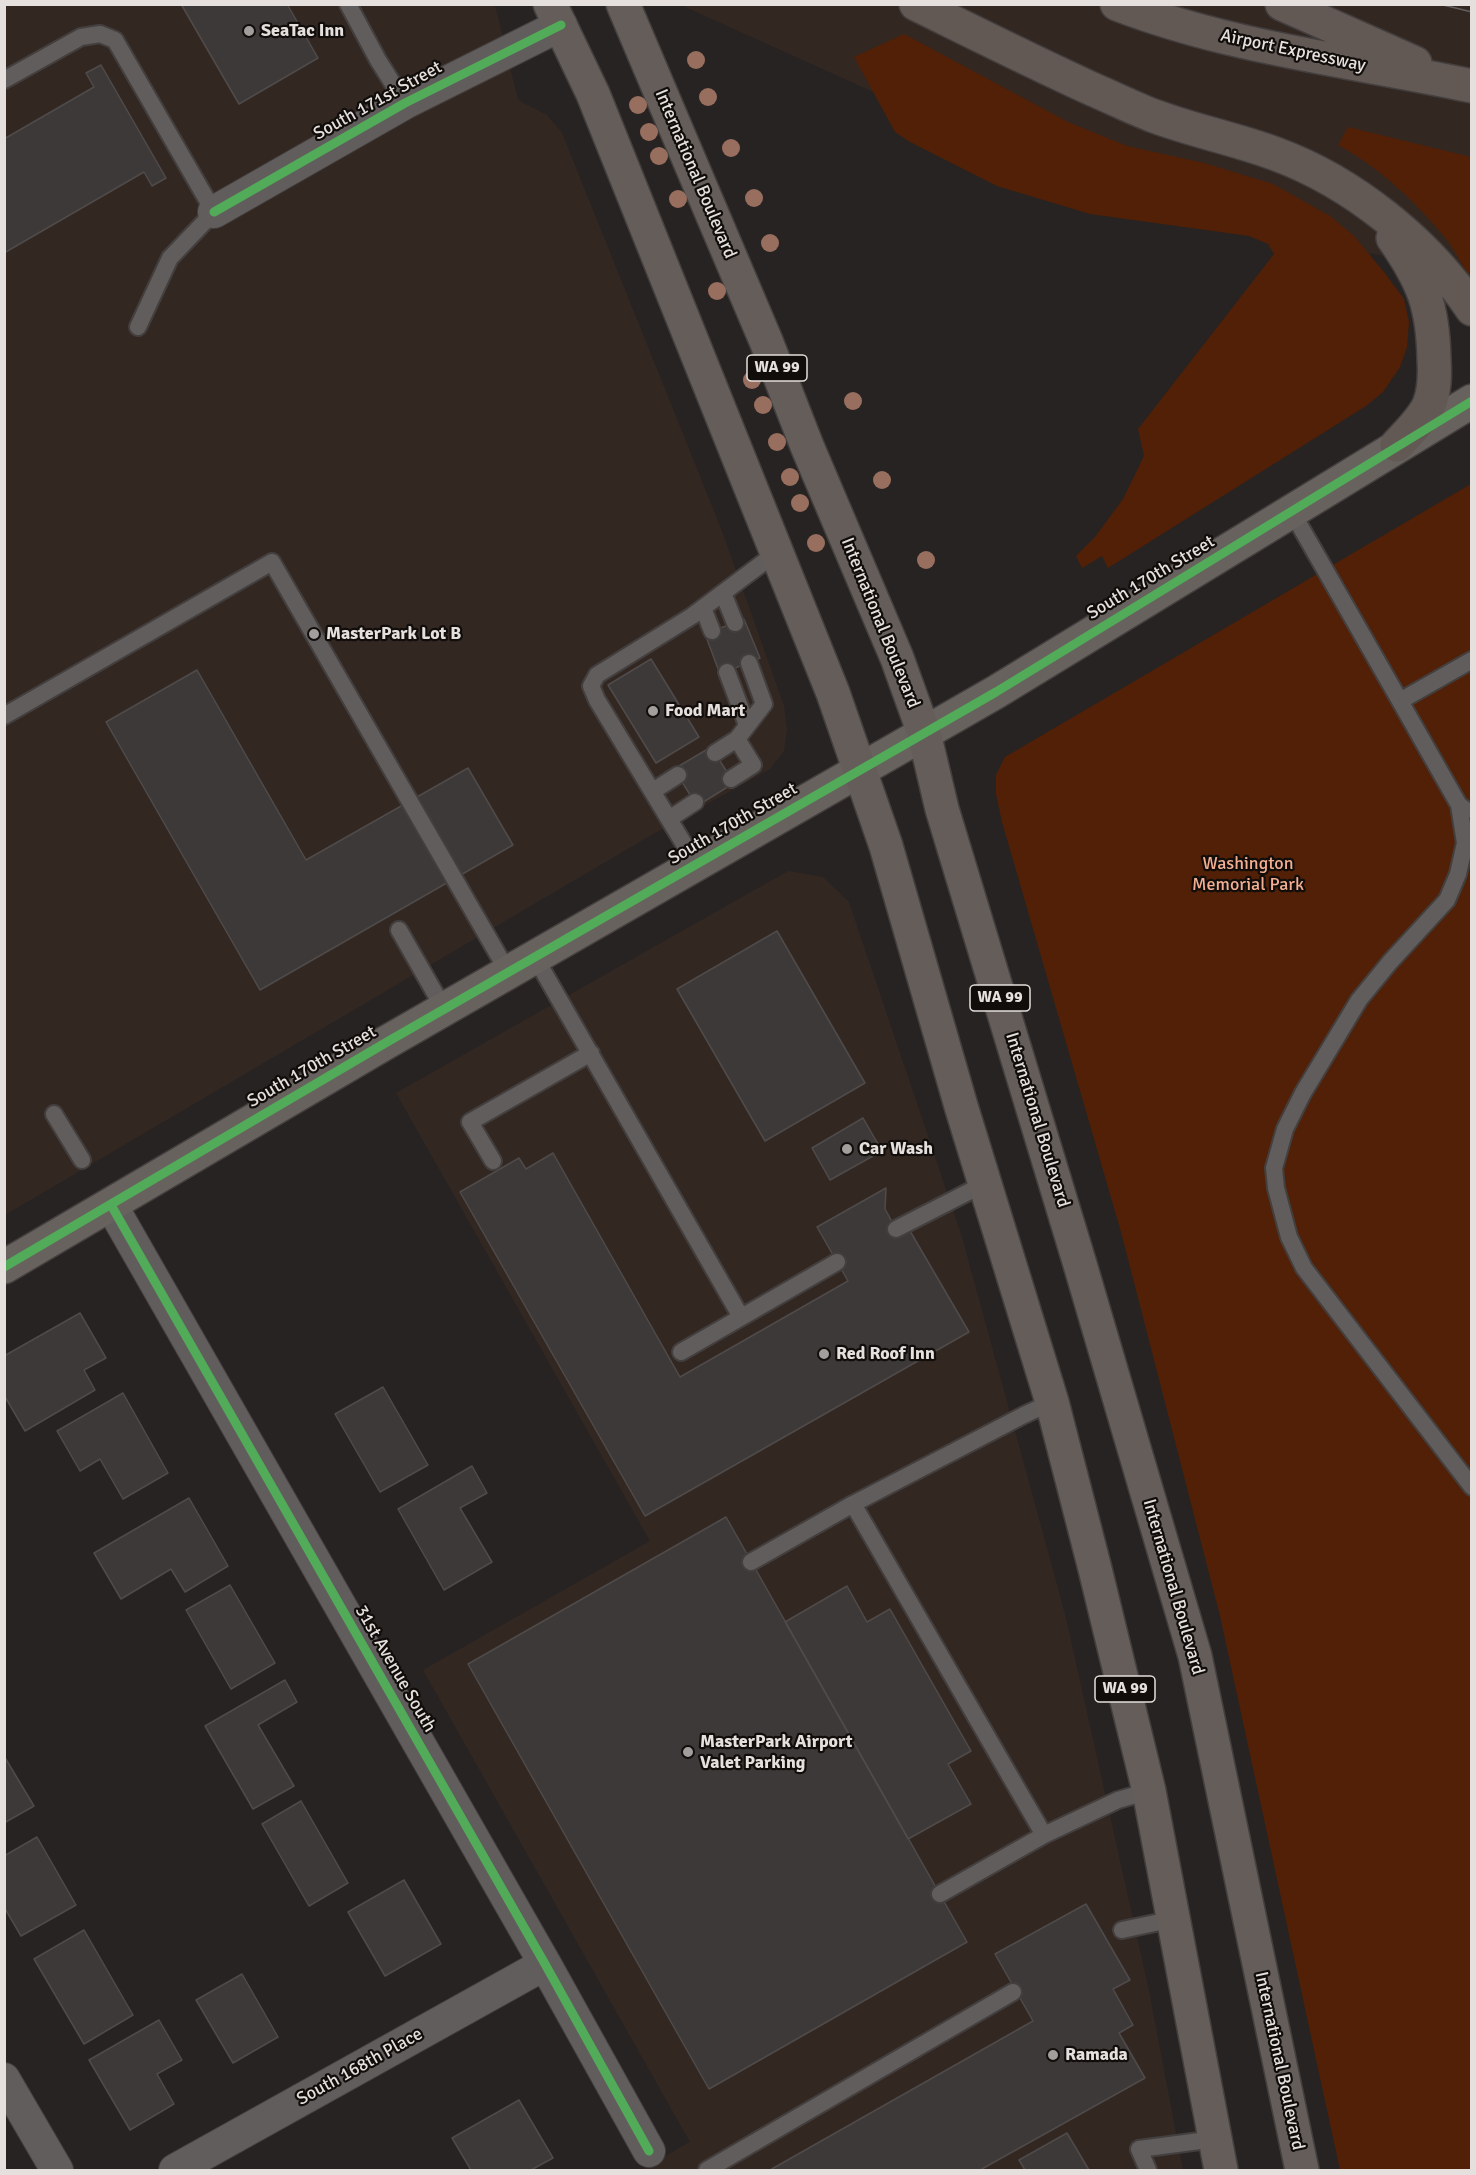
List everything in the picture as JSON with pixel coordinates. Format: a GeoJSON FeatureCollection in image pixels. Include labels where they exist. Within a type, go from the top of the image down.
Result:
{"type":"FeatureCollection","features":[{"type":"Feature","properties":{"kind":"highway"},"geometry":{"type":"LineString","coordinates":[[916,4],[1025,58],[1155,116],[1275,154],[1317,171],[1372,207],[1425,250],[1472,309]]}},
{"type":"Feature","properties":{"kind":"highway","name":"Airport Expressway"},"geometry":{"type":"LineString","coordinates":[[1117,4],[1197,30],[1265,47],[1340,46],[1470,86]]}},
{"type":"Feature","properties":{"kind":"highway"},"geometry":{"type":"LineString","coordinates":[[1282,4],[1340,46]]}},
{"type":"Feature","properties":{"kind":"highway"},"geometry":{"type":"LineString","coordinates":[[1372,207],[1413,267],[1431,311],[1435,385],[1423,414],[1397,445]]}},
{"type":"Feature","properties":{"kind":"main road","name":"International Boulevard"},"geometry":{"type":"LineString","coordinates":[[623,4],[897,658],[924,733],[942,809],[1079,1261],[1195,1656],[1302,2170]]}},
{"type":"Feature","properties":{"kind":"main road","name":"WA 99"},"geometry":{"type":"LineString","coordinates":[[555,15],[593,94],[832,693],[886,846],[1052,1402],[1095,1569],[1149,1791],[1218,2155]]}},
{"type":"Feature","properties":{"kind":"street","name":"South 171st Street"},"geometry":{"type":"LineString","coordinates":[[214,212],[555,15]]}},
{"type":"Feature","properties":{"kind":"street","name":"South 170th Street"},"geometry":{"type":"LineString","coordinates":[[4,1267],[444,1009],[996,692],[1472,400]]}},
{"type":"Feature","properties":{"kind":"street","name":"31st Avenue South"},"geometry":{"type":"LineString","coordinates":[[111,1205],[545,1964],[649,2151]]}},
{"type":"Feature","properties":{"kind":"street","name":"South 168th Place"},"geometry":{"type":"LineString","coordinates":[[175,2170],[545,1964]]}},
{"type":"Feature","properties":{"kind":"street"},"geometry":{"type":"LineString","coordinates":[[4,2079],[57,2170]]}},
{"type":"Feature","properties":{"kind":"lane"},"geometry":{"type":"LineString","coordinates":[[348,4],[378,60],[405,103]]}},
{"type":"Feature","properties":{"kind":"lane"},"geometry":{"type":"LineString","coordinates":[[4,80],[81,37],[100,34],[115,40],[214,212],[170,258],[138,327]]}},
{"type":"Feature","properties":{"kind":"lane"},"geometry":{"type":"LineString","coordinates":[[1292,512],[1400,701],[1466,809],[1465,843],[1458,874],[1448,900],[1390,962],[1359,1000],[1303,1093],[1285,1129],[1274,1168],[1278,1197],[1289,1237],[1304,1268],[1472,1487]]}},
{"type":"Feature","properties":{"kind":"lane"},"geometry":{"type":"LineString","coordinates":[[696,864],[597,700],[591,686],[597,675],[703,608],[776,553]]}},
{"type":"Feature","properties":{"kind":"lane"},"geometry":{"type":"LineString","coordinates":[[4,716],[272,562],[522,965],[591,1053],[741,1317]]}},
{"type":"Feature","properties":{"kind":"lane"},"geometry":{"type":"LineString","coordinates":[[723,593],[735,623]]}},
{"type":"Feature","properties":{"kind":"lane"},"geometry":{"type":"LineString","coordinates":[[703,608],[712,631]]}},
{"type":"Feature","properties":{"kind":"lane"},"geometry":{"type":"LineString","coordinates":[[1400,701],[1472,660]]}},
{"type":"Feature","properties":{"kind":"lane"},"geometry":{"type":"LineString","coordinates":[[715,753],[742,732],[764,704],[749,663]]}},
{"type":"Feature","properties":{"kind":"lane"},"geometry":{"type":"LineString","coordinates":[[727,672],[753,765],[732,779]]}},
{"type":"Feature","properties":{"kind":"lane"},"geometry":{"type":"LineString","coordinates":[[653,791],[678,776]]}},
{"type":"Feature","properties":{"kind":"lane"},"geometry":{"type":"LineString","coordinates":[[669,819],[695,802]]}},
{"type":"Feature","properties":{"kind":"lane"},"geometry":{"type":"LineString","coordinates":[[399,930],[444,1009]]}},
{"type":"Feature","properties":{"kind":"lane"},"geometry":{"type":"LineString","coordinates":[[493,1161],[470,1122],[591,1053]]}},
{"type":"Feature","properties":{"kind":"lane"},"geometry":{"type":"LineString","coordinates":[[54,1114],[82,1160]]}},
{"type":"Feature","properties":{"kind":"lane"},"geometry":{"type":"LineString","coordinates":[[896,1229],[986,1183]]}},
{"type":"Feature","properties":{"kind":"lane"},"geometry":{"type":"LineString","coordinates":[[681,1352],[837,1262]]}},
{"type":"Feature","properties":{"kind":"lane"},"geometry":{"type":"LineString","coordinates":[[751,1562],[853,1504],[1052,1402]]}},
{"type":"Feature","properties":{"kind":"lane"},"geometry":{"type":"LineString","coordinates":[[853,1504],[1044,1835]]}},
{"type":"Feature","properties":{"kind":"lane"},"geometry":{"type":"LineString","coordinates":[[940,1894],[1044,1835],[1119,1800],[1149,1791]]}},
{"type":"Feature","properties":{"kind":"lane"},"geometry":{"type":"LineString","coordinates":[[1122,1929],[1174,1920]]}},
{"type":"Feature","properties":{"kind":"lane"},"geometry":{"type":"LineString","coordinates":[[707,2170],[1013,1992]]}},
{"type":"Feature","properties":{"kind":"lane"},"geometry":{"type":"LineString","coordinates":[[1148,2170],[1139,2149],[1218,2155]]}},
{"type":"Feature","properties":{"kind":"shaded area","name":"MasterPark Lot B"},"geometry":{"type":"Polygon","coordinates":[[[4,5],[495,5],[518,100],[547,115],[562,133],[722,531],[784,706],[787,729],[784,751],[770,769],[648,837],[5,1215],[4,5]]]}},
{"type":"Feature","properties":{"kind":"shaded area"},"geometry":{"type":"Polygon","coordinates":[[[681,5],[1471,5],[1471,271],[1141,213],[681,5]]]}},
{"type":"Feature","properties":{"kind":"shaded area"},"geometry":{"type":"Polygon","coordinates":[[[788,871],[823,877],[849,902],[962,1237],[1066,1618],[1149,1991],[1183,2170],[641,2170],[690,2142],[423,1670],[650,1541],[396,1093],[788,871]]]}},
{"type":"Feature","properties":{"kind":"green space"},"geometry":{"type":"Polygon","coordinates":[[[904,34],[1068,122],[1127,146],[1204,163],[1273,184],[1330,216],[1354,236],[1404,299],[1409,322],[1407,347],[1400,367],[1383,392],[1366,406],[1108,568],[1102,556],[1082,568],[1076,556],[1095,537],[1123,499],[1144,456],[1138,429],[1274,254],[1268,244],[1249,236],[1090,214],[997,186],[910,142],[895,132],[854,57],[904,34]]]}},
{"type":"Feature","properties":{"kind":"green space"},"geometry":{"type":"Polygon","coordinates":[[[1348,127],[1471,157],[1471,280],[1447,240],[1410,199],[1383,175],[1338,145],[1348,127]]]}},
{"type":"Feature","properties":{"kind":"green space","name":"Washington Memorial Park"},"geometry":{"type":"Polygon","coordinates":[[[1471,484],[1471,2170],[1340,2170],[1220,1616],[1121,1232],[1002,822],[996,794],[996,775],[1005,757],[1471,484]]]}},
{"type":"Feature","properties":{"kind":"building","name":"SeaTac Inn"},"geometry":{"type":"Polygon","coordinates":[[[181,4],[287,4],[318,58],[239,104],[181,4]]]}},
{"type":"Feature","properties":{"kind":"building"},"geometry":{"type":"Polygon","coordinates":[[[101,65],[166,178],[152,186],[144,172],[4,253],[4,139],[94,87],[86,73],[101,65]]]}},
{"type":"Feature","properties":{"kind":"building"},"geometry":{"type":"Polygon","coordinates":[[[744,619],[760,658],[720,674],[705,634],[744,619]]]}},
{"type":"Feature","properties":{"kind":"building","name":"Food Mart"},"geometry":{"type":"Polygon","coordinates":[[[651,659],[699,737],[656,763],[608,685],[651,659]]]}},
{"type":"Feature","properties":{"kind":"building"},"geometry":{"type":"Polygon","coordinates":[[[197,670],[306,860],[468,768],[513,845],[260,990],[106,722],[197,670]]]}},
{"type":"Feature","properties":{"kind":"building"},"geometry":{"type":"Polygon","coordinates":[[[711,747],[734,783],[697,806],[674,769],[711,747]]]}},
{"type":"Feature","properties":{"kind":"building"},"geometry":{"type":"Polygon","coordinates":[[[777,931],[865,1083],[765,1141],[677,989],[777,931]]]}},
{"type":"Feature","properties":{"kind":"building","name":"Car Wash"},"geometry":{"type":"Polygon","coordinates":[[[863,1118],[882,1151],[830,1180],[812,1148],[863,1118]]]}},
{"type":"Feature","properties":{"kind":"building","name":"Red Roof Inn"},"geometry":{"type":"Polygon","coordinates":[[[553,1153],[680,1377],[848,1281],[817,1227],[886,1188],[885,1209],[900,1236],[910,1231],[969,1332],[645,1516],[460,1192],[519,1158],[526,1169],[553,1153]]]}},
{"type":"Feature","properties":{"kind":"building"},"geometry":{"type":"Polygon","coordinates":[[[80,1313],[106,1358],[84,1370],[95,1390],[25,1431],[4,1395],[4,1356],[80,1313]]]}},
{"type":"Feature","properties":{"kind":"building"},"geometry":{"type":"Polygon","coordinates":[[[383,1387],[428,1465],[380,1492],[335,1414],[383,1387]]]}},
{"type":"Feature","properties":{"kind":"building"},"geometry":{"type":"Polygon","coordinates":[[[123,1393],[168,1473],[123,1499],[100,1459],[80,1471],[57,1431],[123,1393]]]}},
{"type":"Feature","properties":{"kind":"building"},"geometry":{"type":"Polygon","coordinates":[[[472,1466],[487,1493],[460,1508],[492,1562],[444,1590],[398,1509],[472,1466]]]}},
{"type":"Feature","properties":{"kind":"building"},"geometry":{"type":"Polygon","coordinates":[[[189,1498],[228,1566],[185,1592],[171,1569],[121,1599],[94,1553],[189,1498]]]}},
{"type":"Feature","properties":{"kind":"building","name":"MasterPark Airport Valet Parking"},"geometry":{"type":"Polygon","coordinates":[[[726,1517],[967,1942],[709,2089],[468,1664],[726,1517]]]}},
{"type":"Feature","properties":{"kind":"building"},"geometry":{"type":"Polygon","coordinates":[[[230,1585],[275,1663],[231,1689],[186,1610],[230,1585]]]}},
{"type":"Feature","properties":{"kind":"building"},"geometry":{"type":"Polygon","coordinates":[[[847,1586],[867,1622],[890,1609],[971,1751],[948,1764],[971,1804],[908,1839],[785,1622],[847,1586]]]}},
{"type":"Feature","properties":{"kind":"building"},"geometry":{"type":"Polygon","coordinates":[[[285,1680],[297,1702],[258,1725],[294,1786],[253,1809],[205,1726],[285,1680]]]}},
{"type":"Feature","properties":{"kind":"building"},"geometry":{"type":"Polygon","coordinates":[[[4,1756],[34,1806],[4,1823],[4,1756]]]}},
{"type":"Feature","properties":{"kind":"building"},"geometry":{"type":"Polygon","coordinates":[[[301,1801],[348,1883],[309,1906],[262,1824],[301,1801]]]}},
{"type":"Feature","properties":{"kind":"building"},"geometry":{"type":"Polygon","coordinates":[[[37,1837],[76,1905],[21,1936],[4,1907],[4,1856],[37,1837]]]}},
{"type":"Feature","properties":{"kind":"building"},"geometry":{"type":"Polygon","coordinates":[[[404,1880],[441,1944],[385,1976],[348,1912],[404,1880]]]}},
{"type":"Feature","properties":{"kind":"building","name":"Ramada"},"geometry":{"type":"Polygon","coordinates":[[[1086,1904],[1130,1980],[1113,1989],[1133,2025],[1119,2033],[1145,2078],[980,2170],[770,2170],[1033,2021],[995,1954],[1086,1904]]]}},
{"type":"Feature","properties":{"kind":"building"},"geometry":{"type":"Polygon","coordinates":[[[84,1930],[133,2015],[84,2044],[34,1959],[84,1930]]]}},
{"type":"Feature","properties":{"kind":"building"},"geometry":{"type":"Polygon","coordinates":[[[242,1974],[278,2037],[233,2063],[196,2000],[242,1974]]]}},
{"type":"Feature","properties":{"kind":"building"},"geometry":{"type":"Polygon","coordinates":[[[159,2020],[182,2060],[157,2074],[174,2104],[130,2130],[89,2060],[159,2020]]]}},
{"type":"Feature","properties":{"kind":"building"},"geometry":{"type":"Polygon","coordinates":[[[519,2100],[553,2158],[531,2170],[471,2170],[452,2138],[519,2100]]]}},
{"type":"Feature","properties":{"kind":"building"},"geometry":{"type":"Polygon","coordinates":[[[1067,2133],[1089,2170],[1025,2170],[1019,2160],[1067,2133]]]}},
{"type":"Feature","properties":{"kind":"tram line"},"geometry":{"type":"LineString","coordinates":[[1439,4],[1472,12]]}},
{"type":"Feature","properties":{"kind":"cycle path"},"geometry":{"type":"LineString","coordinates":[[214,212],[405,103],[561,25]]}},
{"type":"Feature","properties":{"kind":"cycle path"},"geometry":{"type":"LineString","coordinates":[[4,1267],[387,1042],[996,692],[1472,401]]}},
{"type":"Feature","properties":{"kind":"cycle path"},"geometry":{"type":"LineString","coordinates":[[111,1205],[545,1964],[649,2151]]}},
{"type":"Feature","properties":{"kind":"place","name":"SeaTac Inn"},"geometry":{"type":"Point","coordinates":[249,31]}},
{"type":"Feature","properties":{"kind":"place","name":"MasterPark Lot B"},"geometry":{"type":"Point","coordinates":[314,634]}},
{"type":"Feature","properties":{"kind":"place","name":"Food Mart"},"geometry":{"type":"Point","coordinates":[653,711]}},
{"type":"Feature","properties":{"kind":"place","name":"Car Wash"},"geometry":{"type":"Point","coordinates":[847,1149]}},
{"type":"Feature","properties":{"kind":"place","name":"Red Roof Inn"},"geometry":{"type":"Point","coordinates":[824,1354]}},
{"type":"Feature","properties":{"kind":"place","name":"MasterPark Airport Valet Parking"},"geometry":{"type":"Point","coordinates":[688,1752]}},
{"type":"Feature","properties":{"kind":"place","name":"Ramada"},"geometry":{"type":"Point","coordinates":[1053,2055]}}]}
